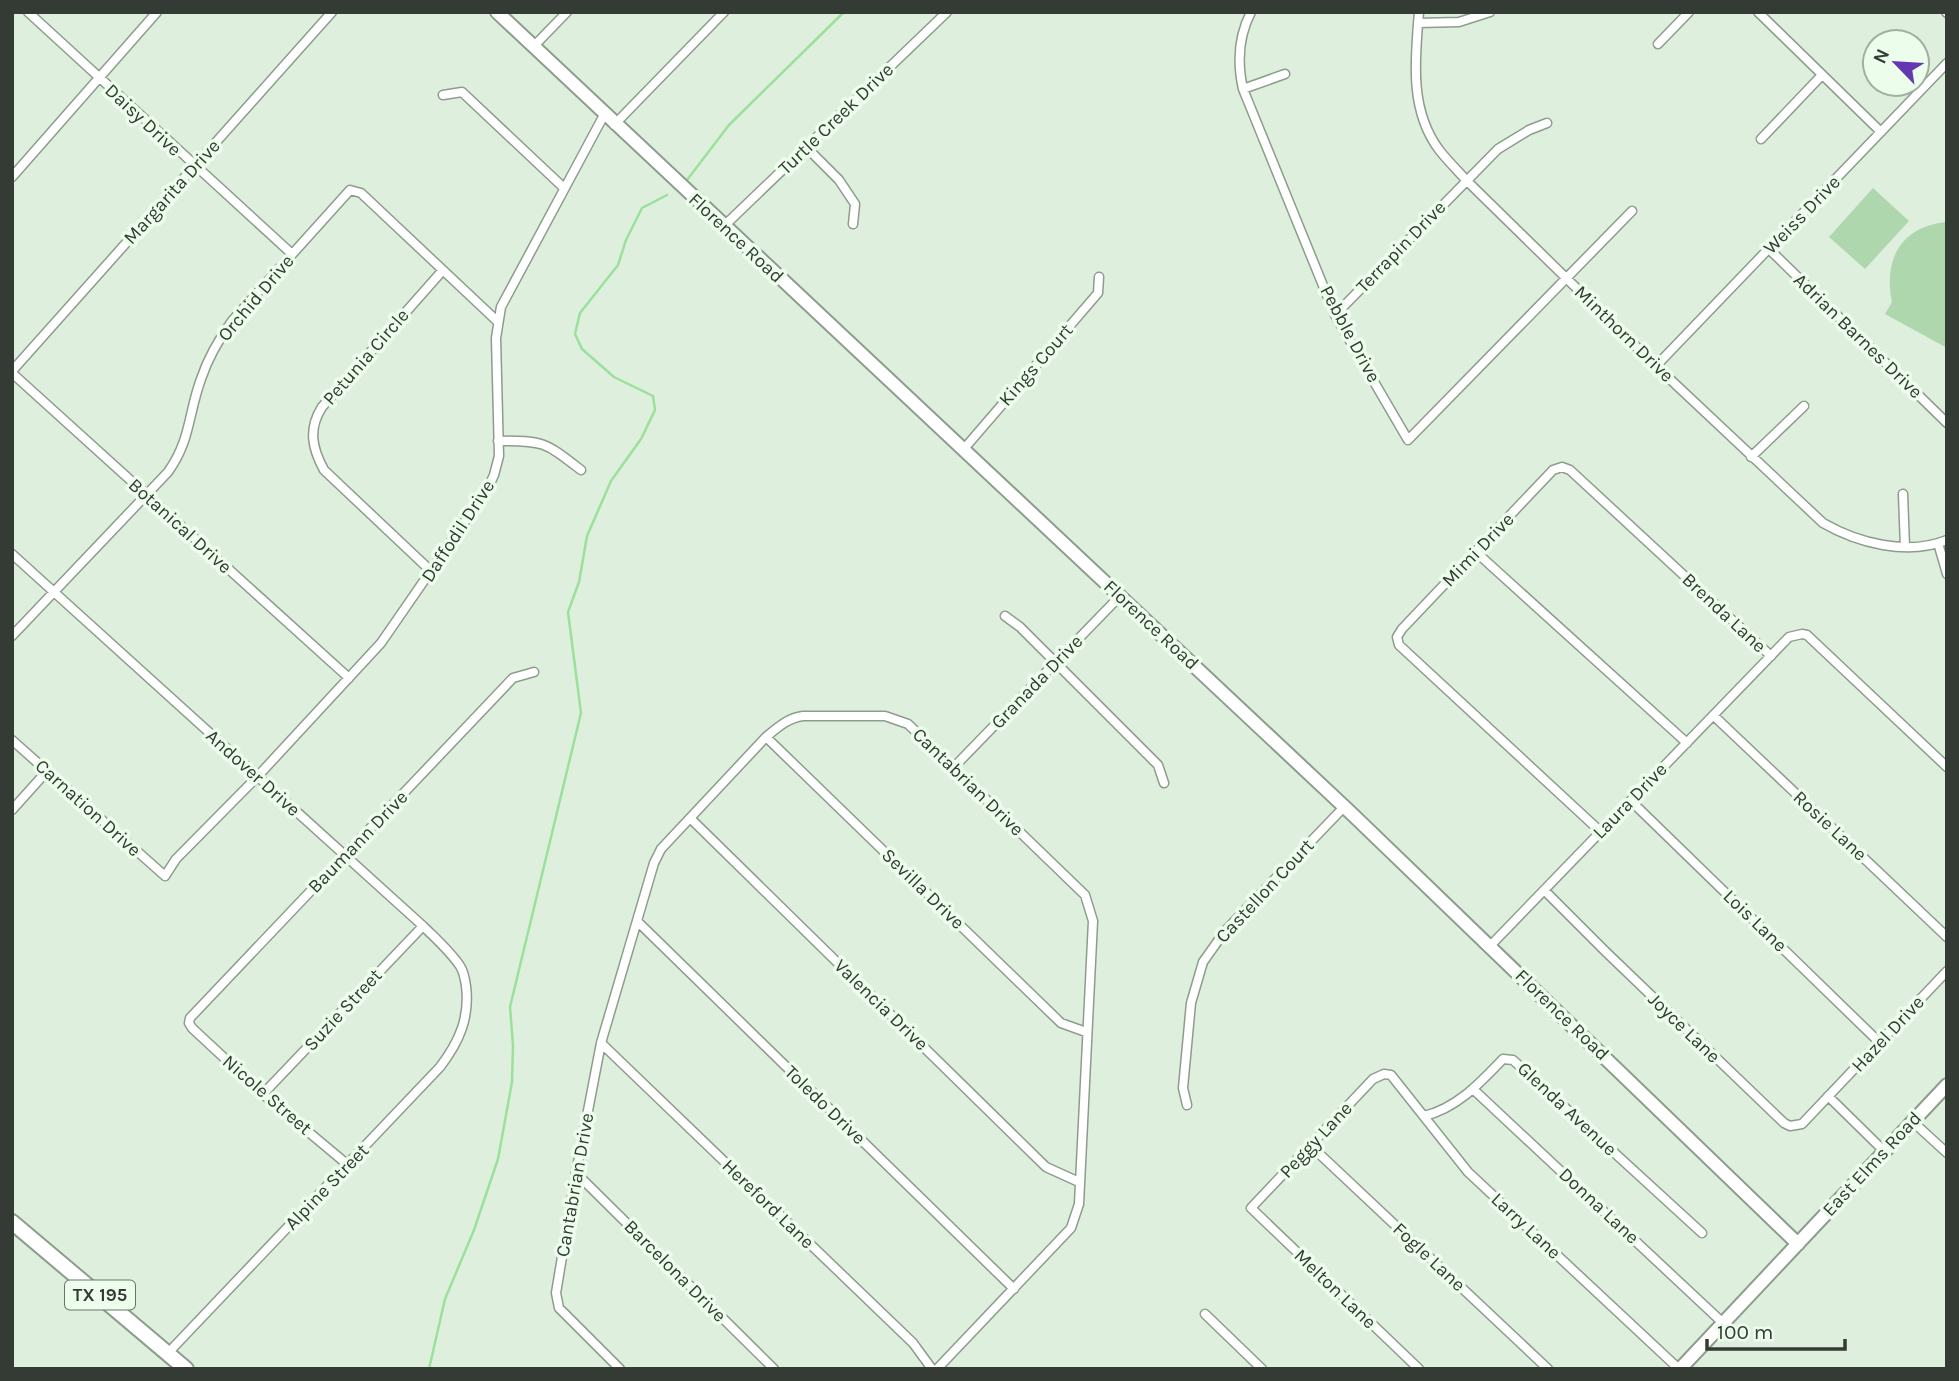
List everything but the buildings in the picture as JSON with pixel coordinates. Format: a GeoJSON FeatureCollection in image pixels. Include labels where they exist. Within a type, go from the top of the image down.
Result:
{"type":"FeatureCollection","features":[{"type":"Feature","properties":{"kind":"highway","name":"TX 195"},"geometry":{"type":"LineString","coordinates":[[12,1222],[186,1369]]}},
{"type":"Feature","properties":{"kind":"street","name":"Daisy Drive"},"geometry":{"type":"LineString","coordinates":[[28,12],[292,254]]}},
{"type":"Feature","properties":{"kind":"street"},"geometry":{"type":"LineString","coordinates":[[12,177],[158,12]]}},
{"type":"Feature","properties":{"kind":"street","name":"Margarita Drive"},"geometry":{"type":"LineString","coordinates":[[12,372],[332,12]]}},
{"type":"Feature","properties":{"kind":"street","name":"Florence Road"},"geometry":{"type":"LineString","coordinates":[[497,12],[614,125],[1344,807],[1798,1244]]}},
{"type":"Feature","properties":{"kind":"street"},"geometry":{"type":"LineString","coordinates":[[533,47],[567,12]]}},
{"type":"Feature","properties":{"kind":"street"},"geometry":{"type":"LineString","coordinates":[[614,125],[724,12]]}},
{"type":"Feature","properties":{"kind":"street","name":"Turtle Creek Drive"},"geometry":{"type":"LineString","coordinates":[[724,226],[947,12]]}},
{"type":"Feature","properties":{"kind":"street","name":"Pebble Drive"},"geometry":{"type":"LineString","coordinates":[[1251,12],[1240,43],[1238,65],[1243,89],[1335,314],[1408,440],[1566,277]]}},
{"type":"Feature","properties":{"kind":"street","name":"Minthorn Drive"},"geometry":{"type":"LineString","coordinates":[[1419,12],[1415,69],[1422,114],[1439,149],[1466,180],[1656,366],[1823,523],[1843,535],[1863,542],[1905,547],[1943,542]]}},
{"type":"Feature","properties":{"kind":"street"},"geometry":{"type":"LineString","coordinates":[[1418,23],[1459,22],[1490,12]]}},
{"type":"Feature","properties":{"kind":"street"},"geometry":{"type":"LineString","coordinates":[[1658,44],[1689,12]]}},
{"type":"Feature","properties":{"kind":"street"},"geometry":{"type":"LineString","coordinates":[[1758,12],[1881,132]]}},
{"type":"Feature","properties":{"kind":"street","name":"Weiss Drive"},"geometry":{"type":"LineString","coordinates":[[1656,366],[1947,63]]}},
{"type":"Feature","properties":{"kind":"street"},"geometry":{"type":"LineString","coordinates":[[1243,89],[1285,74]]}},
{"type":"Feature","properties":{"kind":"street"},"geometry":{"type":"LineString","coordinates":[[1761,139],[1822,75]]}},
{"type":"Feature","properties":{"kind":"street"},"geometry":{"type":"LineString","coordinates":[[443,95],[462,92],[564,188]]}},
{"type":"Feature","properties":{"kind":"street","name":"Daffodil Drive"},"geometry":{"type":"LineString","coordinates":[[164,876],[176,859],[257,777],[381,643],[488,488],[497,467],[497,321],[501,307],[604,115]]}},
{"type":"Feature","properties":{"kind":"street","name":"Terrapin Drive"},"geometry":{"type":"LineString","coordinates":[[1335,314],[1498,149],[1529,130],[1547,123]]}},
{"type":"Feature","properties":{"kind":"street"},"geometry":{"type":"LineString","coordinates":[[807,148],[839,180],[855,204],[853,223]]}},
{"type":"Feature","properties":{"kind":"street","name":"Orchid Drive"},"geometry":{"type":"LineString","coordinates":[[12,636],[168,472],[183,449],[200,381],[222,334],[350,190],[361,193],[497,321]]}},
{"type":"Feature","properties":{"kind":"street"},"geometry":{"type":"LineString","coordinates":[[1566,277],[1632,211]]}},
{"type":"Feature","properties":{"kind":"street","name":"Adrian Barnes Drive"},"geometry":{"type":"LineString","coordinates":[[1769,249],[1947,423]]}},
{"type":"Feature","properties":{"kind":"street","name":"Petunia Circle"},"geometry":{"type":"LineString","coordinates":[[432,572],[324,470],[315,453],[312,433],[321,407],[443,271]]}},
{"type":"Feature","properties":{"kind":"street","name":"Kings Court"},"geometry":{"type":"LineString","coordinates":[[963,450],[1098,293],[1099,277]]}},
{"type":"Feature","properties":{"kind":"street","name":"Botanical Drive"},"geometry":{"type":"LineString","coordinates":[[12,372],[349,678]]}},
{"type":"Feature","properties":{"kind":"street"},"geometry":{"type":"LineString","coordinates":[[1751,457],[1804,406]]}},
{"type":"Feature","properties":{"kind":"street"},"geometry":{"type":"LineString","coordinates":[[498,440],[531,440],[542,443],[581,470]]}},
{"type":"Feature","properties":{"kind":"street","name":"Mimi Drive"},"geometry":{"type":"LineString","coordinates":[[1562,467],[1553,470],[1402,629],[1397,638],[1399,645],[1601,832]]}},
{"type":"Feature","properties":{"kind":"street","name":"Brenda Lane"},"geometry":{"type":"LineString","coordinates":[[1562,467],[1570,470],[1771,656],[1789,637],[1807,635],[1947,767]]}},
{"type":"Feature","properties":{"kind":"street"},"geometry":{"type":"LineString","coordinates":[[1903,494],[1905,547]]}},
{"type":"Feature","properties":{"kind":"street"},"geometry":{"type":"LineString","coordinates":[[1943,542],[1947,574]]}},
{"type":"Feature","properties":{"kind":"street"},"geometry":{"type":"LineString","coordinates":[[1477,553],[1686,743]]}},
{"type":"Feature","properties":{"kind":"street","name":"Andover Drive"},"geometry":{"type":"LineString","coordinates":[[12,554],[423,926],[450,953],[463,971],[467,1008]]}},
{"type":"Feature","properties":{"kind":"street","name":"Granada Drive"},"geometry":{"type":"LineString","coordinates":[[954,767],[1120,596]]}},
{"type":"Feature","properties":{"kind":"street"},"geometry":{"type":"LineString","coordinates":[[1005,616],[1020,627],[1158,765],[1164,783]]}},
{"type":"Feature","properties":{"kind":"street","name":"Laura Drive"},"geometry":{"type":"LineString","coordinates":[[1490,946],[1771,656]]}},
{"type":"Feature","properties":{"kind":"street","name":"Baumann Drive"},"geometry":{"type":"LineString","coordinates":[[189,1023],[190,1018],[513,678],[534,672]]}},
{"type":"Feature","properties":{"kind":"street","name":"Rosie Lane"},"geometry":{"type":"LineString","coordinates":[[1714,716],[1947,937]]}},
{"type":"Feature","properties":{"kind":"street","name":"Cantabrian Drive"},"geometry":{"type":"LineString","coordinates":[[620,1369],[559,1308],[556,1293],[601,1042],[658,856],[766,737],[794,717],[896,718],[908,724],[1085,895],[1093,921],[1079,1204],[1071,1228],[934,1369]]}},
{"type":"Feature","properties":{"kind":"street","name":"Sevilla Drive"},"geometry":{"type":"LineString","coordinates":[[766,737],[1061,1023],[1087,1032]]}},
{"type":"Feature","properties":{"kind":"street","name":"Carnation Drive"},"geometry":{"type":"LineString","coordinates":[[12,740],[164,876]]}},
{"type":"Feature","properties":{"kind":"street"},"geometry":{"type":"LineString","coordinates":[[12,810],[47,771]]}},
{"type":"Feature","properties":{"kind":"street","name":"Lois Lane"},"geometry":{"type":"LineString","coordinates":[[1631,801],[1879,1042]]}},
{"type":"Feature","properties":{"kind":"street","name":"Castellon Court"},"geometry":{"type":"LineString","coordinates":[[1187,1105],[1183,1088],[1191,1003],[1203,962],[1225,931],[1344,807]]}},
{"type":"Feature","properties":{"kind":"street","name":"Valencia Drive"},"geometry":{"type":"LineString","coordinates":[[690,818],[1046,1167],[1079,1182]]}},
{"type":"Feature","properties":{"kind":"street","name":"Joyce Lane"},"geometry":{"type":"LineString","coordinates":[[1545,891],[1784,1123],[1790,1126],[1802,1124],[1828,1096]]}},
{"type":"Feature","properties":{"kind":"street","name":"Toledo Drive"},"geometry":{"type":"LineString","coordinates":[[636,921],[1014,1289]]}},
{"type":"Feature","properties":{"kind":"street","name":"Suzie Street"},"geometry":{"type":"LineString","coordinates":[[264,1094],[423,926]]}},
{"type":"Feature","properties":{"kind":"street","name":"Hazel Drive"},"geometry":{"type":"LineString","coordinates":[[1828,1096],[1947,971]]}},
{"type":"Feature","properties":{"kind":"street","name":"Alpine Street"},"geometry":{"type":"LineString","coordinates":[[168,1353],[446,1059],[464,1027],[467,1008]]}},
{"type":"Feature","properties":{"kind":"street","name":"Nicole Street"},"geometry":{"type":"LineString","coordinates":[[189,1023],[264,1094],[348,1165]]}},
{"type":"Feature","properties":{"kind":"street","name":"Hereford Lane"},"geometry":{"type":"LineString","coordinates":[[601,1042],[913,1343],[934,1369]]}},
{"type":"Feature","properties":{"kind":"street","name":"Glenda Avenue"},"geometry":{"type":"LineString","coordinates":[[1424,1116],[1437,1113],[1474,1090],[1503,1059],[1513,1060],[1702,1233]]}},
{"type":"Feature","properties":{"kind":"street","name":"Larry Lane"},"geometry":{"type":"LineString","coordinates":[[1384,1074],[1391,1075],[1468,1172],[1680,1369]]}},
{"type":"Feature","properties":{"kind":"street","name":"Peggy Lane"},"geometry":{"type":"LineString","coordinates":[[1251,1208],[1373,1079],[1384,1074]]}},
{"type":"Feature","properties":{"kind":"street","name":"East Elms Road"},"geometry":{"type":"LineString","coordinates":[[1680,1369],[1947,1085]]}},
{"type":"Feature","properties":{"kind":"street","name":"Donna Lane"},"geometry":{"type":"LineString","coordinates":[[1474,1090],[1723,1323]]}},
{"type":"Feature","properties":{"kind":"street"},"geometry":{"type":"LineString","coordinates":[[1828,1096],[1884,1151]]}},
{"type":"Feature","properties":{"kind":"street"},"geometry":{"type":"LineString","coordinates":[[1912,1121],[1947,1153]]}},
{"type":"Feature","properties":{"kind":"street","name":"Fogle Lane"},"geometry":{"type":"LineString","coordinates":[[1311,1146],[1548,1369]]}},
{"type":"Feature","properties":{"kind":"street","name":"Barcelona Drive"},"geometry":{"type":"LineString","coordinates":[[576,1173],[774,1369]]}},
{"type":"Feature","properties":{"kind":"street","name":"Melton Lane"},"geometry":{"type":"LineString","coordinates":[[1251,1208],[1419,1369]]}},
{"type":"Feature","properties":{"kind":"street"},"geometry":{"type":"LineString","coordinates":[[1205,1314],[1262,1369]]}},
{"type":"Feature","properties":{"kind":"green space"},"geometry":{"type":"Polygon","coordinates":[[[1873,188],[1909,221],[1865,269],[1829,237],[1873,188]]]}},
{"type":"Feature","properties":{"kind":"green space"},"geometry":{"type":"Polygon","coordinates":[[[1947,222],[1947,348],[1885,314],[1892,302],[1890,272],[1899,248],[1918,230],[1947,222]]]}},
{"type":"Feature","properties":{"kind":"waterway"},"geometry":{"type":"LineString","coordinates":[[687,180],[729,125],[844,12]]}},
{"type":"Feature","properties":{"kind":"waterway"},"geometry":{"type":"LineString","coordinates":[[429,1369],[445,1299],[474,1230],[498,1159],[512,1082],[510,1007],[581,713],[568,612],[579,582],[587,536],[611,481],[641,439],[655,410],[653,396],[614,377],[582,349],[575,334],[580,313],[618,265],[626,240],[642,208],[667,195]]}}]}
